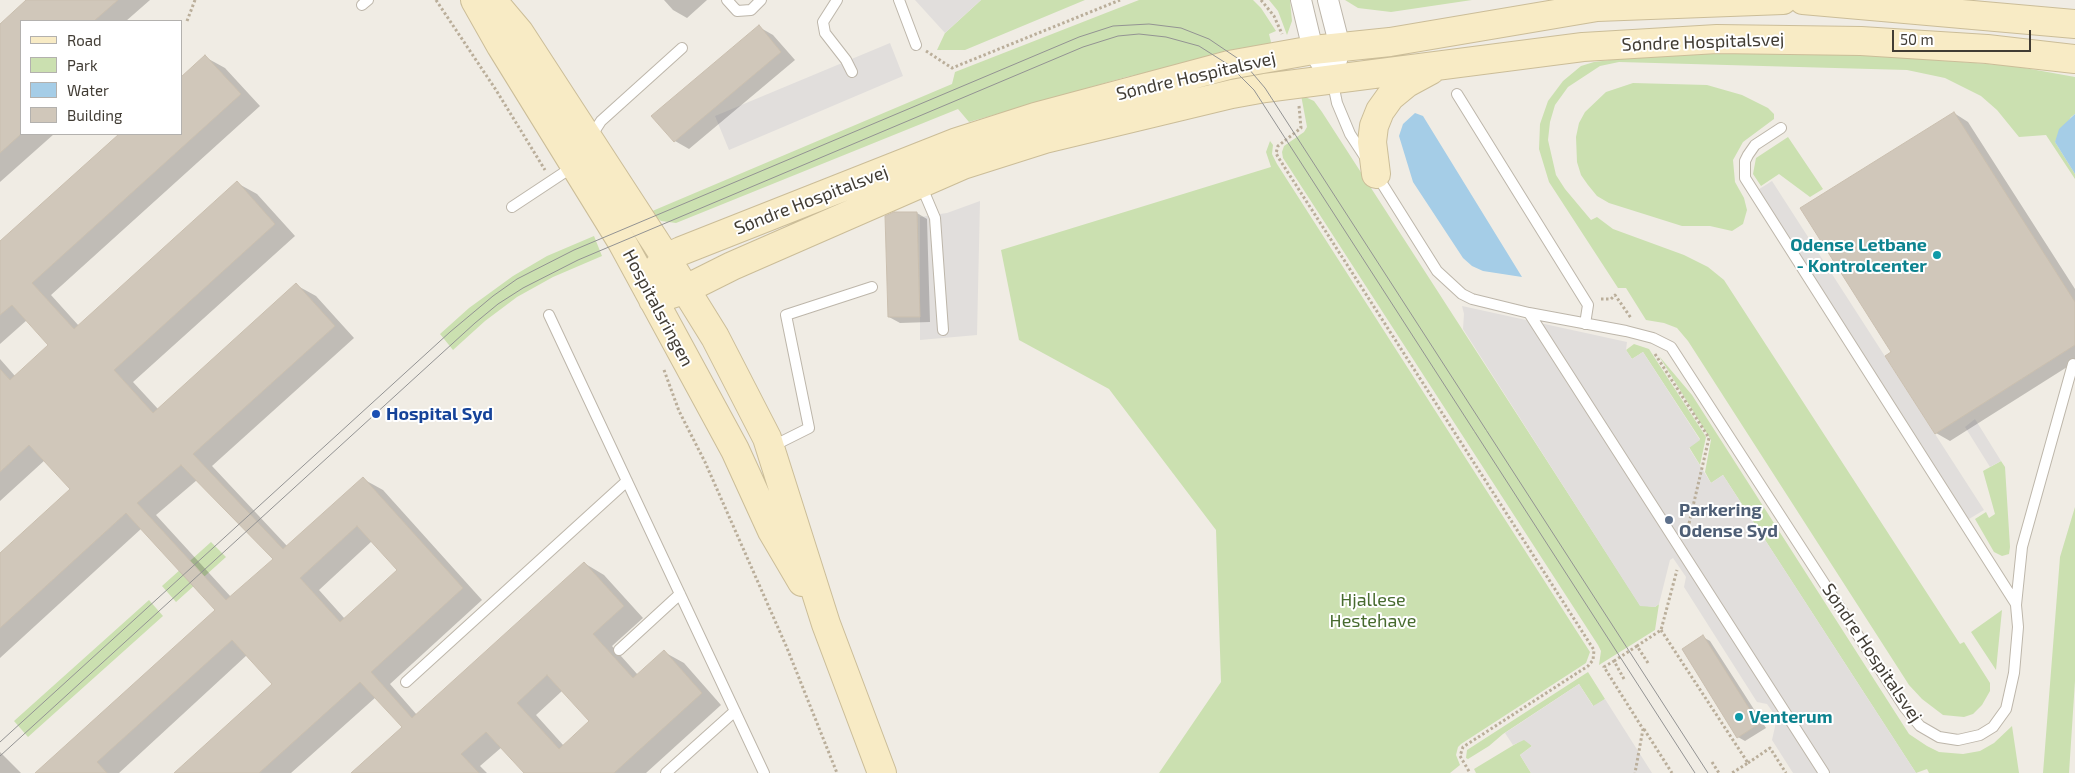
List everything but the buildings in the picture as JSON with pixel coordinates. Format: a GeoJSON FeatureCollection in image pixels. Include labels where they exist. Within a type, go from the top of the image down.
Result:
{"type":"FeatureCollection","features":[{"type":"Feature","properties":{"kind":"street","name":"Hospitalsringen"},"geometry":{"type":"LineString","coordinates":[[475,0],[518,74],[651,236],[664,282],[735,450],[772,531],[826,624]]}},
{"type":"Feature","properties":{"kind":"street","name":"Hospitalsringen"},"geometry":{"type":"LineString","coordinates":[[492,0],[520,32],[582,152]]}},
{"type":"Feature","properties":{"kind":"street"},"geometry":{"type":"LineString","coordinates":[[1301,0],[1300,52],[1331,79],[1340,47],[1328,0]]}},
{"type":"Feature","properties":{"kind":"street","name":"Søndre Hospitalsvej"},"geometry":{"type":"LineString","coordinates":[[664,282],[732,266],[914,170],[957,142],[1035,117],[1229,65],[1300,52],[1390,42],[1597,7],[1784,0]]}},
{"type":"Feature","properties":{"kind":"street"},"geometry":{"type":"LineString","coordinates":[[1803,0],[2075,24]]}},
{"type":"Feature","properties":{"kind":"street","name":"Søndre Hospitalsvej"},"geometry":{"type":"LineString","coordinates":[[664,282],[706,240],[914,170],[963,165],[1045,139],[1232,94],[1294,84],[1583,47],[1717,39],[1861,41],[1987,48],[2075,59]]}},
{"type":"Feature","properties":{"kind":"street"},"geometry":{"type":"LineString","coordinates":[[1987,48],[2049,45],[2075,47]]}},
{"type":"Feature","properties":{"kind":"street"},"geometry":{"type":"LineString","coordinates":[[2033,54],[2075,65]]}},
{"type":"Feature","properties":{"kind":"street"},"geometry":{"type":"LineString","coordinates":[[1376,174],[1372,142],[1374,126],[1380,111],[1390,97],[1406,83],[1442,64]]}},
{"type":"Feature","properties":{"kind":"street"},"geometry":{"type":"LineString","coordinates":[[582,152],[649,265],[664,282],[795,522]]}},
{"type":"Feature","properties":{"kind":"street"},"geometry":{"type":"LineString","coordinates":[[651,236],[678,233],[786,195],[914,170]]}},
{"type":"Feature","properties":{"kind":"street","name":"Hospitalsringen"},"geometry":{"type":"LineString","coordinates":[[664,282],[715,337],[770,448],[826,624],[882,773]]}},
{"type":"Feature","properties":{"kind":"lane"},"geometry":{"type":"LineString","coordinates":[[727,0],[737,12],[751,10],[761,0]]}},
{"type":"Feature","properties":{"kind":"lane"},"geometry":{"type":"LineString","coordinates":[[838,0],[824,22],[825,33],[846,60],[852,72]]}},
{"type":"Feature","properties":{"kind":"lane"},"geometry":{"type":"LineString","coordinates":[[899,0],[916,46]]}},
{"type":"Feature","properties":{"kind":"lane"},"geometry":{"type":"LineString","coordinates":[[512,207],[582,152],[601,122],[682,48]]}},
{"type":"Feature","properties":{"kind":"lane","name":"Søndre Hospitalsvej"},"geometry":{"type":"LineString","coordinates":[[1331,79],[1337,103],[1350,134],[1444,280],[1472,299],[1529,313],[1642,336],[1671,347],[1680,358],[1898,698],[1912,717],[1929,733],[1950,740],[1971,738],[1987,731],[2002,716],[2009,701],[2014,673],[2018,627],[2016,605],[2022,548],[2072,364]]}},
{"type":"Feature","properties":{"kind":"lane"},"geometry":{"type":"LineString","coordinates":[[1456,94],[1588,305],[1586,324]]}},
{"type":"Feature","properties":{"kind":"lane"},"geometry":{"type":"LineString","coordinates":[[1781,128],[1755,146],[1748,155],[1745,160],[1745,178],[2016,605]]}},
{"type":"Feature","properties":{"kind":"lane"},"geometry":{"type":"LineString","coordinates":[[914,170],[935,218],[943,330]]}},
{"type":"Feature","properties":{"kind":"lane"},"geometry":{"type":"LineString","coordinates":[[770,448],[809,428],[786,315],[872,287]]}},
{"type":"Feature","properties":{"kind":"lane"},"geometry":{"type":"LineString","coordinates":[[1529,313],[1824,773]]}},
{"type":"Feature","properties":{"kind":"lane"},"geometry":{"type":"LineString","coordinates":[[549,316],[764,773]]}},
{"type":"Feature","properties":{"kind":"lane"},"geometry":{"type":"LineString","coordinates":[[406,682],[627,481]]}},
{"type":"Feature","properties":{"kind":"lane"},"geometry":{"type":"LineString","coordinates":[[619,650],[680,594]]}},
{"type":"Feature","properties":{"kind":"lane"},"geometry":{"type":"LineString","coordinates":[[666,773],[735,711]]}},
{"type":"Feature","properties":{"kind":"path"},"geometry":{"type":"LineString","coordinates":[[187,21],[195,0]]}},
{"type":"Feature","properties":{"kind":"path"},"geometry":{"type":"LineString","coordinates":[[916,46],[952,68],[1120,0]]}},
{"type":"Feature","properties":{"kind":"path"},"geometry":{"type":"LineString","coordinates":[[1261,0],[1300,52]]}},
{"type":"Feature","properties":{"kind":"path"},"geometry":{"type":"LineString","coordinates":[[1294,84],[1302,124],[1299,131],[1278,146],[1276,153],[1278,157],[1594,650],[1595,656],[1588,666],[1464,747],[1460,756],[1470,773]]}},
{"type":"Feature","properties":{"kind":"path"},"geometry":{"type":"LineString","coordinates":[[1585,300],[1610,299],[1615,295],[1708,438],[1700,482],[1661,630],[1604,667],[1672,773]]}},
{"type":"Feature","properties":{"kind":"path"},"geometry":{"type":"LineString","coordinates":[[661,363],[678,411],[705,462],[748,556],[838,773]]}},
{"type":"Feature","properties":{"kind":"path"},"geometry":{"type":"LineString","coordinates":[[1661,630],[1748,763]]}},
{"type":"Feature","properties":{"kind":"path"},"geometry":{"type":"LineString","coordinates":[[1637,646],[1648,663]]}},
{"type":"Feature","properties":{"kind":"path"},"geometry":{"type":"LineString","coordinates":[[1614,661],[1624,678]]}},
{"type":"Feature","properties":{"kind":"path"},"geometry":{"type":"LineString","coordinates":[[1635,773],[1643,729]]}},
{"type":"Feature","properties":{"kind":"path"},"geometry":{"type":"LineString","coordinates":[[1732,773],[1770,748],[1786,773]]}},
{"type":"Feature","properties":{"kind":"path"},"geometry":{"type":"LineString","coordinates":[[1712,762],[1719,773]]}},
{"type":"Feature","properties":{"kind":"green space"},"geometry":{"type":"Polygon","coordinates":[[[981,0],[1085,0],[965,50],[937,50],[945,33],[981,0]]]}},
{"type":"Feature","properties":{"kind":"green space"},"geometry":{"type":"Polygon","coordinates":[[[1139,0],[1253,0],[1261,8],[1276,31],[1269,34],[1272,46],[1126,77],[969,122],[958,109],[676,223],[661,221],[650,212],[952,84],[955,72],[1139,0]]]}},
{"type":"Feature","properties":{"kind":"green space"},"geometry":{"type":"Polygon","coordinates":[[[1269,0],[1290,0],[1292,21],[1287,35],[1278,11],[1269,0]]]}},
{"type":"Feature","properties":{"kind":"green space"},"geometry":{"type":"Polygon","coordinates":[[[1345,0],[1472,0],[1391,12],[1358,8],[1345,0]]]}},
{"type":"Feature","properties":{"kind":"green space"},"geometry":{"type":"Polygon","coordinates":[[[1643,51],[1887,53],[1911,58],[2014,66],[2075,77],[2075,114],[2071,117],[2055,142],[2075,174],[2075,179],[2046,135],[2019,137],[1997,110],[1981,96],[1945,78],[1907,70],[1619,62],[1600,66],[1568,87],[1555,105],[1550,122],[1548,140],[1556,175],[1591,220],[1597,217],[1613,229],[1684,255],[1708,267],[1724,280],[1960,644],[1964,642],[1990,683],[1990,691],[1982,705],[1973,714],[1964,717],[1943,715],[1922,699],[1909,685],[1688,341],[1677,328],[1664,323],[1646,320],[1626,288],[1618,288],[1549,182],[1539,149],[1540,124],[1548,101],[1563,81],[1581,66],[1594,62],[1619,59],[1619,54],[1643,51]]]}},
{"type":"Feature","properties":{"kind":"green space"},"geometry":{"type":"Polygon","coordinates":[[[1633,83],[1707,85],[1742,95],[1768,108],[1774,114],[1774,119],[1743,142],[1733,160],[1735,182],[1744,198],[1747,210],[1743,224],[1732,231],[1710,226],[1682,226],[1609,203],[1597,196],[1588,185],[1581,175],[1577,162],[1576,137],[1579,123],[1585,112],[1606,92],[1633,83]]]}},
{"type":"Feature","properties":{"kind":"green space"},"geometry":{"type":"Polygon","coordinates":[[[1301,95],[1314,101],[1322,112],[1640,605],[1655,607],[1659,604],[1655,630],[1599,665],[1601,651],[1598,645],[1283,158],[1284,146],[1304,132],[1307,127],[1301,95]]]}},
{"type":"Feature","properties":{"kind":"green space"},"geometry":{"type":"Polygon","coordinates":[[[1788,137],[1823,189],[1810,197],[1779,174],[1761,186],[1753,174],[1756,158],[1788,137]]]}},
{"type":"Feature","properties":{"kind":"green space","name":"Hjallese Hestehave"},"geometry":{"type":"Polygon","coordinates":[[[1270,141],[1273,145],[1272,154],[1277,164],[1590,652],[1586,663],[1461,744],[1456,755],[1460,765],[1450,773],[1159,773],[1221,682],[1216,530],[1109,389],[1019,340],[1001,250],[1271,167],[1266,152],[1270,141]]]}},
{"type":"Feature","properties":{"kind":"green space"},"geometry":{"type":"Polygon","coordinates":[[[594,236],[602,256],[553,277],[517,297],[485,321],[453,350],[440,334],[469,308],[513,276],[547,256],[594,236]]]}},
{"type":"Feature","properties":{"kind":"green space"},"geometry":{"type":"Polygon","coordinates":[[[1634,344],[1649,349],[1706,437],[1700,465],[1689,447],[1700,439],[1643,352],[1632,359],[1626,350],[1634,344]]]}},
{"type":"Feature","properties":{"kind":"green space"},"geometry":{"type":"Polygon","coordinates":[[[1659,356],[1692,395],[1909,734],[1939,752],[1963,754],[1980,751],[1994,743],[2012,726],[2019,773],[1929,773],[1927,769],[1916,773],[1723,475],[1711,483],[1705,472],[1711,440],[1659,356]]]}},
{"type":"Feature","properties":{"kind":"green space"},"geometry":{"type":"Polygon","coordinates":[[[2001,461],[2005,467],[2010,547],[2009,554],[2002,556],[1994,552],[1975,519],[1986,512],[1989,518],[1995,514],[1983,471],[2001,461]]]}},
{"type":"Feature","properties":{"kind":"green space"},"geometry":{"type":"Polygon","coordinates":[[[2075,507],[2075,681],[2069,773],[2043,773],[2060,557],[2075,507]]]}},
{"type":"Feature","properties":{"kind":"green space"},"geometry":{"type":"Polygon","coordinates":[[[211,542],[226,557],[176,602],[162,586],[211,542]]]}},
{"type":"Feature","properties":{"kind":"green space"},"geometry":{"type":"Polygon","coordinates":[[[149,600],[163,616],[28,737],[14,721],[149,600]]]}},
{"type":"Feature","properties":{"kind":"green space"},"geometry":{"type":"Polygon","coordinates":[[[2002,610],[1996,670],[1971,632],[2002,610]]]}},
{"type":"Feature","properties":{"kind":"green space"},"geometry":{"type":"Polygon","coordinates":[[[1588,672],[1605,699],[1594,707],[1579,684],[1503,734],[1489,746],[1468,759],[1466,758],[1467,750],[1588,672]]]}},
{"type":"Feature","properties":{"kind":"green space"},"geometry":{"type":"Polygon","coordinates":[[[1522,740],[1527,740],[1532,746],[1520,755],[1531,773],[1476,773],[1474,769],[1522,740]]]}},
{"type":"Feature","properties":{"kind":"shaded area"},"geometry":{"type":"Polygon","coordinates":[[[915,0],[981,0],[945,33],[915,0]]]}},
{"type":"Feature","properties":{"kind":"shaded area"},"geometry":{"type":"Polygon","coordinates":[[[890,43],[903,76],[729,150],[715,116],[890,43]]]}},
{"type":"Feature","properties":{"kind":"shaded area"},"geometry":{"type":"Polygon","coordinates":[[[1772,181],[1984,510],[1964,522],[1753,193],[1772,181]]]}},
{"type":"Feature","properties":{"kind":"shaded area"},"geometry":{"type":"Polygon","coordinates":[[[980,201],[977,335],[920,340],[920,217],[947,213],[980,201]]]}},
{"type":"Feature","properties":{"kind":"shaded area","name":"Parkering Odense Syd"},"geometry":{"type":"Polygon","coordinates":[[[1462,306],[1627,342],[1626,350],[1632,359],[1643,352],[1700,440],[1689,448],[1711,483],[1723,475],[1916,773],[1793,773],[1772,740],[1777,718],[1767,704],[1757,702],[1684,587],[1686,577],[1673,558],[1670,560],[1659,604],[1655,607],[1640,606],[1463,329],[1464,314],[1462,306]]]}},
{"type":"Feature","properties":{"kind":"shaded area"},"geometry":{"type":"Polygon","coordinates":[[[1975,419],[2001,461],[1990,467],[1965,427],[1975,419]]]}},
{"type":"Feature","properties":{"kind":"shaded area"},"geometry":{"type":"Polygon","coordinates":[[[1579,684],[1593,706],[1605,699],[1652,773],[1531,773],[1520,755],[1532,746],[1524,740],[1513,745],[1505,733],[1579,684]]]}},
{"type":"Feature","properties":{"kind":"water"},"geometry":{"type":"Polygon","coordinates":[[[1415,113],[1423,116],[1522,277],[1483,271],[1472,266],[1463,258],[1413,182],[1399,136],[1403,124],[1415,113]]]}},
{"type":"Feature","properties":{"kind":"water"},"geometry":{"type":"Polygon","coordinates":[[[2075,114],[2075,174],[2055,142],[2059,129],[2075,114]]]}},
{"type":"Feature","properties":{"kind":"tram line"},"geometry":{"type":"LineString","coordinates":[[0,742],[450,332],[493,296],[517,279],[574,250],[1079,37],[1113,26],[1149,24],[1181,28],[1209,39],[1243,62],[1265,88],[1708,773]]}},
{"type":"Feature","properties":{"kind":"tram line"},"geometry":{"type":"LineString","coordinates":[[0,756],[475,323],[498,304],[523,288],[578,260],[1083,47],[1118,36],[1139,34],[1166,37],[1199,46],[1229,65],[1254,90],[1695,773]]}},
{"type":"Feature","properties":{"kind":"place","name":"Odense Letbane - Kontrolcenter"},"geometry":{"type":"Point","coordinates":[1937,255]}},
{"type":"Feature","properties":{"kind":"place","name":"Hospital Syd"},"geometry":{"type":"Point","coordinates":[376,414]}},
{"type":"Feature","properties":{"kind":"place","name":"Parkering Odense Syd"},"geometry":{"type":"Point","coordinates":[1669,520]}},
{"type":"Feature","properties":{"kind":"place","name":"Venterum"},"geometry":{"type":"Point","coordinates":[1739,717]}}]}
